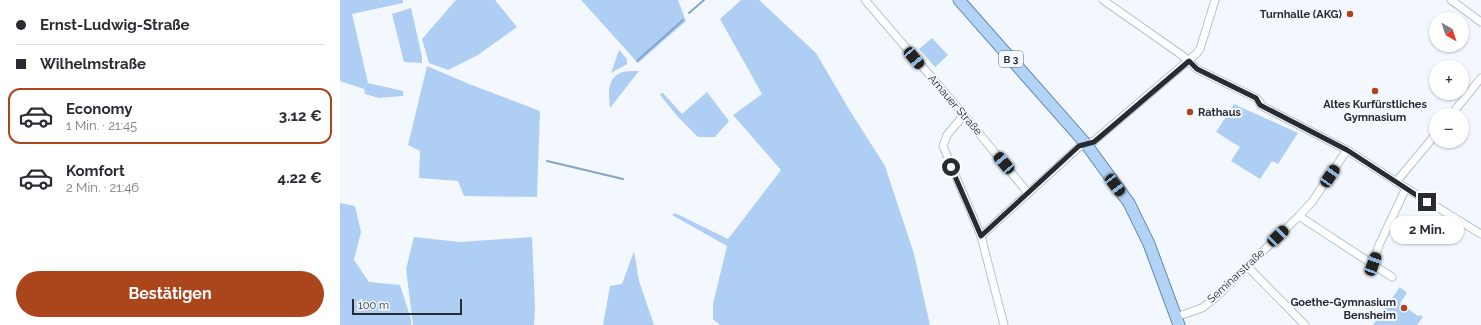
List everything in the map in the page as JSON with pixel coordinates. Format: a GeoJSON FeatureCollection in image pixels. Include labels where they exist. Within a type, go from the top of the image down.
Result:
{"type":"FeatureCollection","features":[{"type":"Feature","properties":{"kind":"main road","name":"B 3"},"geometry":{"type":"LineString","coordinates":[[959,0],[1086,144],[1129,203],[1149,244],[1178,321]]}},
{"type":"Feature","properties":{"kind":"street","name":"Arnauer Straße"},"geometry":{"type":"LineString","coordinates":[[865,0],[1028,192]]}},
{"type":"Feature","properties":{"kind":"street"},"geometry":{"type":"LineString","coordinates":[[1103,0],[1189,61],[1197,69],[1256,98],[1260,105],[1347,150],[1481,234]]}},
{"type":"Feature","properties":{"kind":"street"},"geometry":{"type":"LineString","coordinates":[[981,236],[1079,146],[1094,142],[1189,61],[1200,49],[1215,0]]}},
{"type":"Feature","properties":{"kind":"street"},"geometry":{"type":"LineString","coordinates":[[1451,0],[1481,22]]}},
{"type":"Feature","properties":{"kind":"street"},"geometry":{"type":"LineString","coordinates":[[1457,108],[1481,78]]}},
{"type":"Feature","properties":{"kind":"street"},"geometry":{"type":"LineString","coordinates":[[964,115],[951,129],[944,140],[943,146],[981,236],[1004,325]]}},
{"type":"Feature","properties":{"kind":"street"},"geometry":{"type":"LineString","coordinates":[[1396,182],[1429,142]]}},
{"type":"Feature","properties":{"kind":"street","name":"Seminarstraße"},"geometry":{"type":"LineString","coordinates":[[1178,321],[1202,308],[1214,299],[1299,216],[1312,202],[1347,150]]}},
{"type":"Feature","properties":{"kind":"street"},"geometry":{"type":"LineString","coordinates":[[1373,264],[1406,188]]}},
{"type":"Feature","properties":{"kind":"street"},"geometry":{"type":"LineString","coordinates":[[1299,216],[1392,278]]}},
{"type":"Feature","properties":{"kind":"street"},"geometry":{"type":"LineString","coordinates":[[1247,266],[1305,325]]}},
{"type":"Feature","properties":{"kind":"shaded area"},"geometry":{"type":"Polygon","coordinates":[[[340,0],[403,0],[403,3],[352,14],[368,83],[403,91],[403,96],[379,98],[365,94],[364,89],[340,81],[340,0]]]}},
{"type":"Feature","properties":{"kind":"shaded area"},"geometry":{"type":"Polygon","coordinates":[[[456,0],[495,0],[517,27],[478,55],[448,70],[429,63],[422,39],[456,0]]]}},
{"type":"Feature","properties":{"kind":"shaded area"},"geometry":{"type":"Polygon","coordinates":[[[581,0],[678,0],[686,21],[638,63],[581,0]]]}},
{"type":"Feature","properties":{"kind":"shaded area"},"geometry":{"type":"Polygon","coordinates":[[[741,0],[759,0],[816,53],[885,166],[914,254],[930,325],[720,325],[713,319],[713,304],[727,246],[672,215],[675,213],[728,239],[781,170],[733,115],[762,94],[720,19],[741,0]]]}},
{"type":"Feature","properties":{"kind":"shaded area"},"geometry":{"type":"Polygon","coordinates":[[[411,8],[422,63],[404,62],[392,14],[411,8]]]}},
{"type":"Feature","properties":{"kind":"shaded area"},"geometry":{"type":"Polygon","coordinates":[[[932,38],[948,55],[935,67],[919,49],[932,38]]]}},
{"type":"Feature","properties":{"kind":"shaded area"},"geometry":{"type":"Polygon","coordinates":[[[619,50],[627,59],[627,64],[611,73],[619,50]]]}},
{"type":"Feature","properties":{"kind":"shaded area"},"geometry":{"type":"Polygon","coordinates":[[[427,66],[540,111],[537,197],[464,196],[458,181],[419,178],[420,151],[408,145],[427,66]]]}},
{"type":"Feature","properties":{"kind":"shaded area"},"geometry":{"type":"Polygon","coordinates":[[[627,71],[639,71],[610,108],[609,89],[612,80],[620,73],[627,71]]]}},
{"type":"Feature","properties":{"kind":"shaded area"},"geometry":{"type":"Polygon","coordinates":[[[707,92],[729,121],[715,137],[698,137],[678,117],[660,95],[663,93],[682,114],[707,92]]]}},
{"type":"Feature","properties":{"kind":"shaded area"},"geometry":{"type":"Polygon","coordinates":[[[1234,104],[1298,133],[1278,164],[1272,161],[1260,179],[1231,161],[1240,147],[1216,132],[1234,104]]]}},
{"type":"Feature","properties":{"kind":"shaded area"},"geometry":{"type":"Polygon","coordinates":[[[340,203],[355,206],[361,232],[354,260],[369,282],[400,285],[411,319],[411,325],[340,325],[340,203]]]}},
{"type":"Feature","properties":{"kind":"shaded area"},"geometry":{"type":"Polygon","coordinates":[[[414,237],[460,242],[532,237],[535,306],[534,325],[413,325],[406,269],[414,237]]]}},
{"type":"Feature","properties":{"kind":"shaded area"},"geometry":{"type":"Polygon","coordinates":[[[634,251],[639,281],[654,325],[603,325],[610,286],[622,284],[634,251]]]}},
{"type":"Feature","properties":{"kind":"shaded area","name":"Goethe-Gymnasium Bensheim"},"geometry":{"type":"Polygon","coordinates":[[[1400,287],[1407,293],[1400,303],[1418,316],[1420,315],[1423,317],[1417,325],[1373,325],[1400,287]]]}},
{"type":"Feature","properties":{"kind":"waterway"},"geometry":{"type":"LineString","coordinates":[[689,13],[704,0]]}},
{"type":"Feature","properties":{"kind":"waterway"},"geometry":{"type":"LineString","coordinates":[[637,61],[683,20]]}},
{"type":"Feature","properties":{"kind":"waterway"},"geometry":{"type":"LineString","coordinates":[[547,161],[623,179]]}},
{"type":"Feature","properties":{"kind":"place","name":"Turnhalle (AKG)"},"geometry":{"type":"Point","coordinates":[1350,14]}},
{"type":"Feature","properties":{"kind":"place","name":"Altes Kurfürstliches Gymnasium"},"geometry":{"type":"Point","coordinates":[1375,91]}},
{"type":"Feature","properties":{"kind":"place","name":"Rathaus"},"geometry":{"type":"Point","coordinates":[1190,112]}},
{"type":"Feature","properties":{"kind":"place","name":"Goethe-Gymnasium Bensheim"},"geometry":{"type":"Point","coordinates":[1404,308]}},
{"type":"Feature","properties":{"kind":"route"},"geometry":{"type":"LineString","coordinates":[[951,167],[981,236],[1079,146],[1094,142],[1189,61],[1197,69],[1256,98],[1260,102],[1260,105],[1313,131],[1347,150],[1427,202]]}}]}
